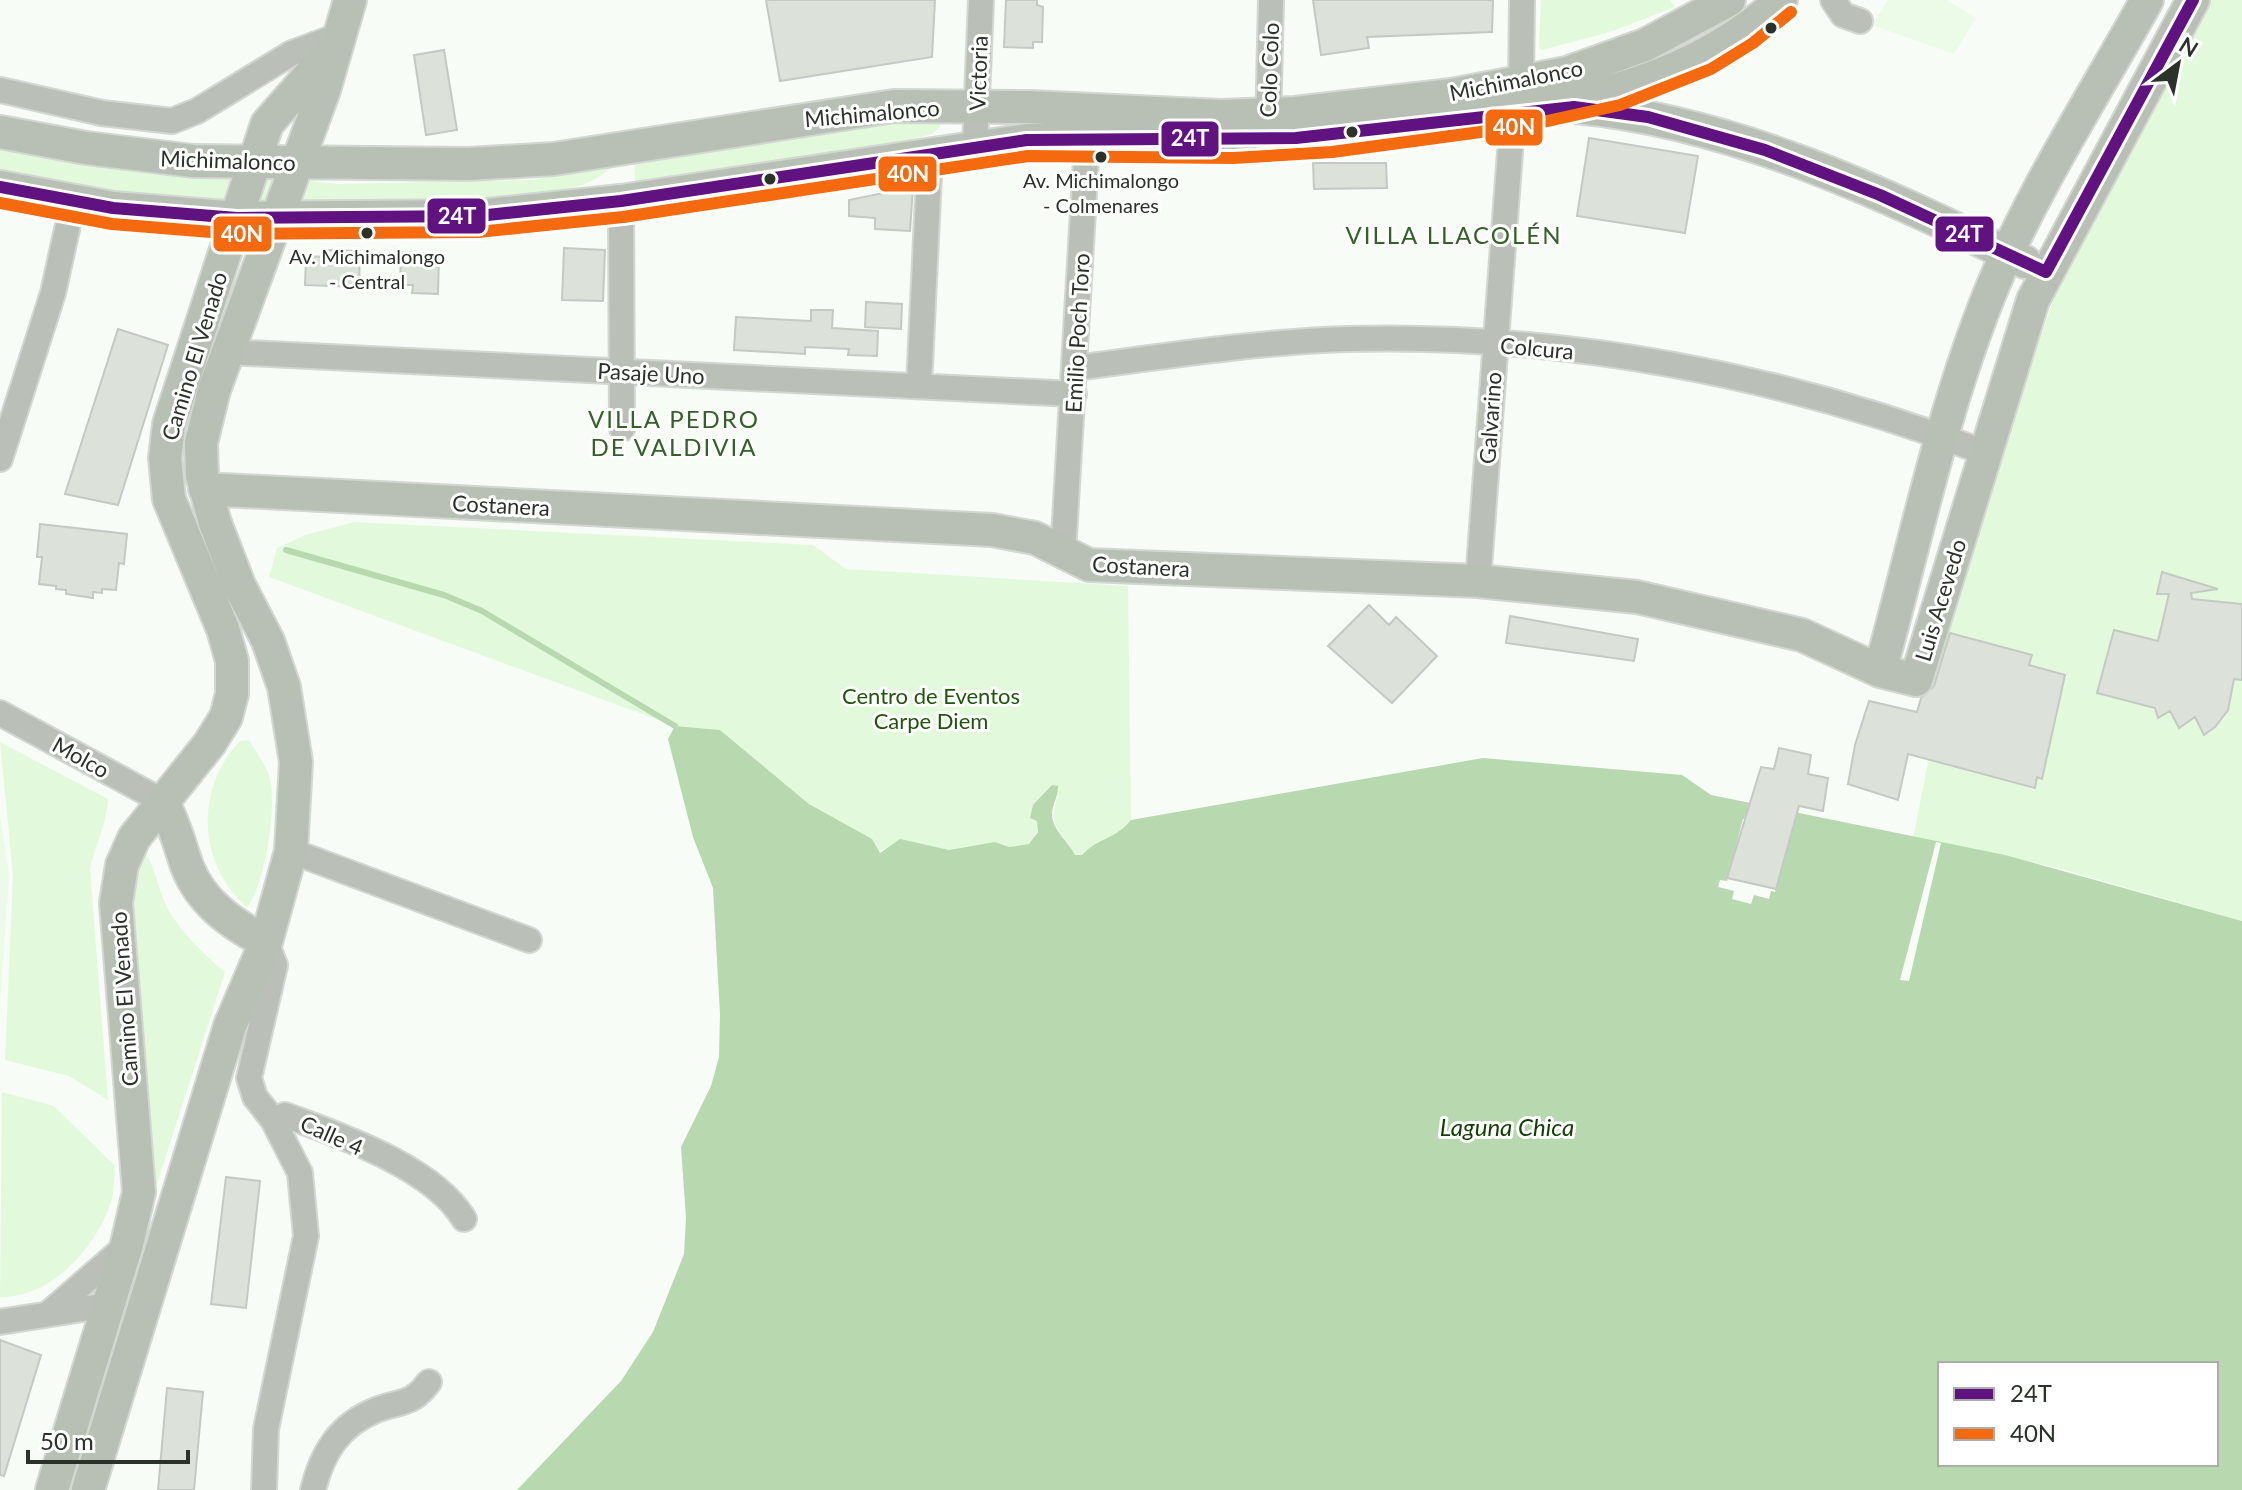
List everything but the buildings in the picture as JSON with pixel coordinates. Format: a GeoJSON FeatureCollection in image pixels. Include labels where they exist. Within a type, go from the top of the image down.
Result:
{"type":"FeatureCollection","features":[{"type":"Feature","properties":{"kind":"street"},"geometry":{"type":"LineString","coordinates":[[0,90],[102,113],[172,121],[197,111],[292,53],[339,39],[350,0]]}},
{"type":"Feature","properties":{"kind":"street","name":"Victoria"},"geometry":{"type":"LineString","coordinates":[[975,146],[981,0]]}},
{"type":"Feature","properties":{"kind":"street","name":"Colo Colo"},"geometry":{"type":"LineString","coordinates":[[1268,128],[1271,0]]}},
{"type":"Feature","properties":{"kind":"street","name":"Galvarino"},"geometry":{"type":"LineString","coordinates":[[1478,581],[1517,98],[1522,0]]}},
{"type":"Feature","properties":{"kind":"street","name":"Michimalonco"},"geometry":{"type":"LineString","coordinates":[[1517,98],[1554,105],[1669,74],[1729,40],[1781,0]]}},
{"type":"Feature","properties":{"kind":"street"},"geometry":{"type":"LineString","coordinates":[[1833,0],[1843,15],[1860,21]]}},
{"type":"Feature","properties":{"kind":"street","name":"Luis Acevedo"},"geometry":{"type":"LineString","coordinates":[[2147,0],[2008,254],[1978,325],[1880,671],[1916,680],[2021,332],[2046,272],[2193,0]]}},
{"type":"Feature","properties":{"kind":"street"},"geometry":{"type":"LineString","coordinates":[[1691,127],[1670,99],[1669,74],[1680,45],[1716,5]]}},
{"type":"Feature","properties":{"kind":"street","name":"Michimalonco"},"geometry":{"type":"LineString","coordinates":[[0,132],[132,155],[296,163],[530,161],[867,109],[977,106],[1088,124],[1268,128],[1517,98],[1616,57],[1716,5]]}},
{"type":"Feature","properties":{"kind":"street","name":"Camino El Venado"},"geometry":{"type":"LineString","coordinates":[[88,1490],[230,1026],[266,942],[291,851],[296,762],[284,687],[268,641],[225,550],[205,489],[201,458],[203,431],[227,352],[339,39]]}},
{"type":"Feature","properties":{"kind":"street","name":"Camino El Venado"},"geometry":{"type":"LineString","coordinates":[[52,1490],[127,1244],[139,1192],[116,890],[127,851],[162,801],[210,743],[226,717],[232,694],[228,645],[175,520],[165,458],[174,405],[273,114],[339,39]]}},
{"type":"Feature","properties":{"kind":"street"},"geometry":{"type":"LineString","coordinates":[[1554,105],[1623,113],[1691,127],[1838,178],[2046,272]]}},
{"type":"Feature","properties":{"kind":"street","name":"Michimalonco"},"geometry":{"type":"LineString","coordinates":[[0,187],[73,202],[237,218],[478,216],[621,201],[930,154],[1088,124]]}},
{"type":"Feature","properties":{"kind":"street","name":"Emilio Poch Toro"},"geometry":{"type":"LineString","coordinates":[[1063,554],[1088,124]]}},
{"type":"Feature","properties":{"kind":"street"},"geometry":{"type":"LineString","coordinates":[[919,386],[930,154]]}},
{"type":"Feature","properties":{"kind":"street"},"geometry":{"type":"LineString","coordinates":[[621,201],[622,429]]}},
{"type":"Feature","properties":{"kind":"street"},"geometry":{"type":"LineString","coordinates":[[0,459],[53,293],[73,202]]}},
{"type":"Feature","properties":{"kind":"street","name":"Colcura"},"geometry":{"type":"LineString","coordinates":[[1076,368],[1293,342],[1396,339],[1495,344],[1627,357],[1718,374],[1811,395],[1986,453]]}},
{"type":"Feature","properties":{"kind":"street","name":"Pasaje Uno"},"geometry":{"type":"LineString","coordinates":[[227,352],[1074,394]]}},
{"type":"Feature","properties":{"kind":"street","name":"Costanera"},"geometry":{"type":"LineString","coordinates":[[205,489],[992,530],[1035,538],[1089,565],[1478,581],[1637,597],[1802,635],[1880,671]]}},
{"type":"Feature","properties":{"kind":"street"},"geometry":{"type":"LineString","coordinates":[[232,694],[253,684],[284,687]]}},
{"type":"Feature","properties":{"kind":"street","name":"Molco"},"geometry":{"type":"LineString","coordinates":[[0,713],[162,801]]}},
{"type":"Feature","properties":{"kind":"street"},"geometry":{"type":"LineString","coordinates":[[162,801],[201,893],[222,915],[266,942]]}},
{"type":"Feature","properties":{"kind":"street"},"geometry":{"type":"LineString","coordinates":[[291,851],[529,940]]}},
{"type":"Feature","properties":{"kind":"street","name":"Calle 4"},"geometry":{"type":"LineString","coordinates":[[266,942],[275,965],[249,1078],[255,1097],[273,1120],[285,1115],[419,1174],[443,1190],[464,1219]]}},
{"type":"Feature","properties":{"kind":"street"},"geometry":{"type":"LineString","coordinates":[[264,1490],[266,1429],[306,1236],[300,1173],[273,1120]]}},
{"type":"Feature","properties":{"kind":"street"},"geometry":{"type":"LineString","coordinates":[[49,1313],[127,1244]]}},
{"type":"Feature","properties":{"kind":"street"},"geometry":{"type":"LineString","coordinates":[[0,1322],[108,1305],[141,1277],[162,1249]]}},
{"type":"Feature","properties":{"kind":"street"},"geometry":{"type":"LineString","coordinates":[[313,1490],[321,1457],[352,1423],[377,1410],[416,1399],[429,1382]]}},
{"type":"Feature","properties":{"kind":"shaded area"},"geometry":{"type":"Polygon","coordinates":[[[1888,0],[1946,0],[1976,18],[1954,54],[1872,25],[1888,0]]]}},
{"type":"Feature","properties":{"kind":"shaded area"},"geometry":{"type":"Polygon","coordinates":[[[0,815],[9,876],[0,1001],[0,815]]]}},
{"type":"Feature","properties":{"kind":"green space"},"geometry":{"type":"Polygon","coordinates":[[[1541,0],[1670,0],[1675,7],[1610,32],[1542,50],[1539,48],[1541,0]]]}},
{"type":"Feature","properties":{"kind":"green space"},"geometry":{"type":"Polygon","coordinates":[[[2202,0],[2242,0],[2242,921],[2058,868],[1913,838],[1937,717],[1917,712],[1938,630],[2062,275],[2202,0]]]}},
{"type":"Feature","properties":{"kind":"green space"},"geometry":{"type":"Polygon","coordinates":[[[934,119],[941,126],[932,134],[905,141],[635,182],[634,154],[797,130],[934,119]]]}},
{"type":"Feature","properties":{"kind":"green space"},"geometry":{"type":"Polygon","coordinates":[[[0,146],[337,184],[532,180],[612,166],[580,186],[517,202],[153,203],[0,176],[0,146]]]}},
{"type":"Feature","properties":{"kind":"green space","name":"Centro de Eventos Carpe Diem"},"geometry":{"type":"Polygon","coordinates":[[[354,522],[813,545],[846,569],[1128,586],[1131,820],[1083,855],[1075,855],[1055,822],[1058,796],[1048,789],[1036,833],[1029,844],[1009,847],[995,842],[949,850],[924,845],[889,847],[877,852],[871,839],[809,804],[720,730],[675,726],[269,577],[277,548],[305,535],[354,522]]]}},
{"type":"Feature","properties":{"kind":"green space"},"geometry":{"type":"Polygon","coordinates":[[[249,740],[269,774],[272,808],[264,864],[247,907],[231,890],[219,870],[211,849],[208,826],[209,804],[225,760],[240,741],[249,740]]]}},
{"type":"Feature","properties":{"kind":"green space"},"geometry":{"type":"Polygon","coordinates":[[[0,742],[108,799],[90,869],[108,1100],[69,1076],[5,1060],[13,875],[0,742]]]}},
{"type":"Feature","properties":{"kind":"green space"},"geometry":{"type":"Polygon","coordinates":[[[136,843],[152,865],[165,903],[175,920],[194,944],[225,972],[155,1190],[132,881],[136,843]]]}},
{"type":"Feature","properties":{"kind":"green space"},"geometry":{"type":"Polygon","coordinates":[[[2,1092],[54,1106],[115,1166],[112,1198],[106,1216],[71,1266],[38,1289],[0,1297],[2,1092]]]}},
{"type":"Feature","properties":{"kind":"water","name":"Laguna Chica"},"geometry":{"type":"Polygon","coordinates":[[[675,726],[720,730],[809,804],[872,839],[880,853],[900,839],[949,850],[995,842],[1009,847],[1029,844],[1038,832],[1037,821],[1030,818],[1033,805],[1052,785],[1058,786],[1052,813],[1054,824],[1075,855],[1082,855],[1131,820],[1483,758],[1682,775],[1711,795],[2005,855],[2242,921],[2242,1490],[517,1490],[621,1381],[653,1332],[684,1254],[686,1218],[681,1147],[711,1086],[719,1057],[720,1014],[713,888],[693,837],[668,739],[675,726]]]}},
{"type":"Feature","properties":{"kind":"pier"},"geometry":{"type":"Polygon","coordinates":[[[1743,819],[1792,832],[1775,892],[1771,891],[1769,899],[1754,895],[1751,904],[1732,899],[1734,891],[1718,887],[1720,880],[1727,881],[1743,819]]]}},
{"type":"Feature","properties":{"kind":"pier"},"geometry":{"type":"Polygon","coordinates":[[[1936,842],[1941,843],[1909,981],[1900,980],[1936,842]]]}},
{"type":"Feature","properties":{"kind":"waterway"},"geometry":{"type":"LineString","coordinates":[[286,550],[444,595],[482,611],[675,726]]}},
{"type":"Feature","properties":{"kind":"transit line","name":"24T"},"geometry":{"type":"LineString","coordinates":[[0,187],[113,208],[237,218],[478,216],[621,201],[1027,140],[1296,138],[1574,107],[1648,117],[1765,150],[1880,195],[2046,272],[2193,0]]}},
{"type":"Feature","properties":{"kind":"transit line","name":"40N"},"geometry":{"type":"LineString","coordinates":[[0,203],[112,224],[236,234],[478,232],[623,217],[1028,156],[1233,158],[1332,152],[1525,126],[1620,105],[1711,69],[1753,43],[1791,12]]}},
{"type":"Feature","properties":{"kind":"place","name":"Av. Michimalongo - Colmenares"},"geometry":{"type":"Point","coordinates":[1101,157]}},
{"type":"Feature","properties":{"kind":"place","name":"Av. Michimalongo - Central"},"geometry":{"type":"Point","coordinates":[367,233]}},
{"type":"Feature","properties":{"kind":"district","name":"VILLA LLACOLÉN"},"geometry":{"type":"Point","coordinates":[1454,234]}},
{"type":"Feature","properties":{"kind":"district","name":"VILLA PEDRO DE VALDIVIA"},"geometry":{"type":"Point","coordinates":[674,432]}}]}
